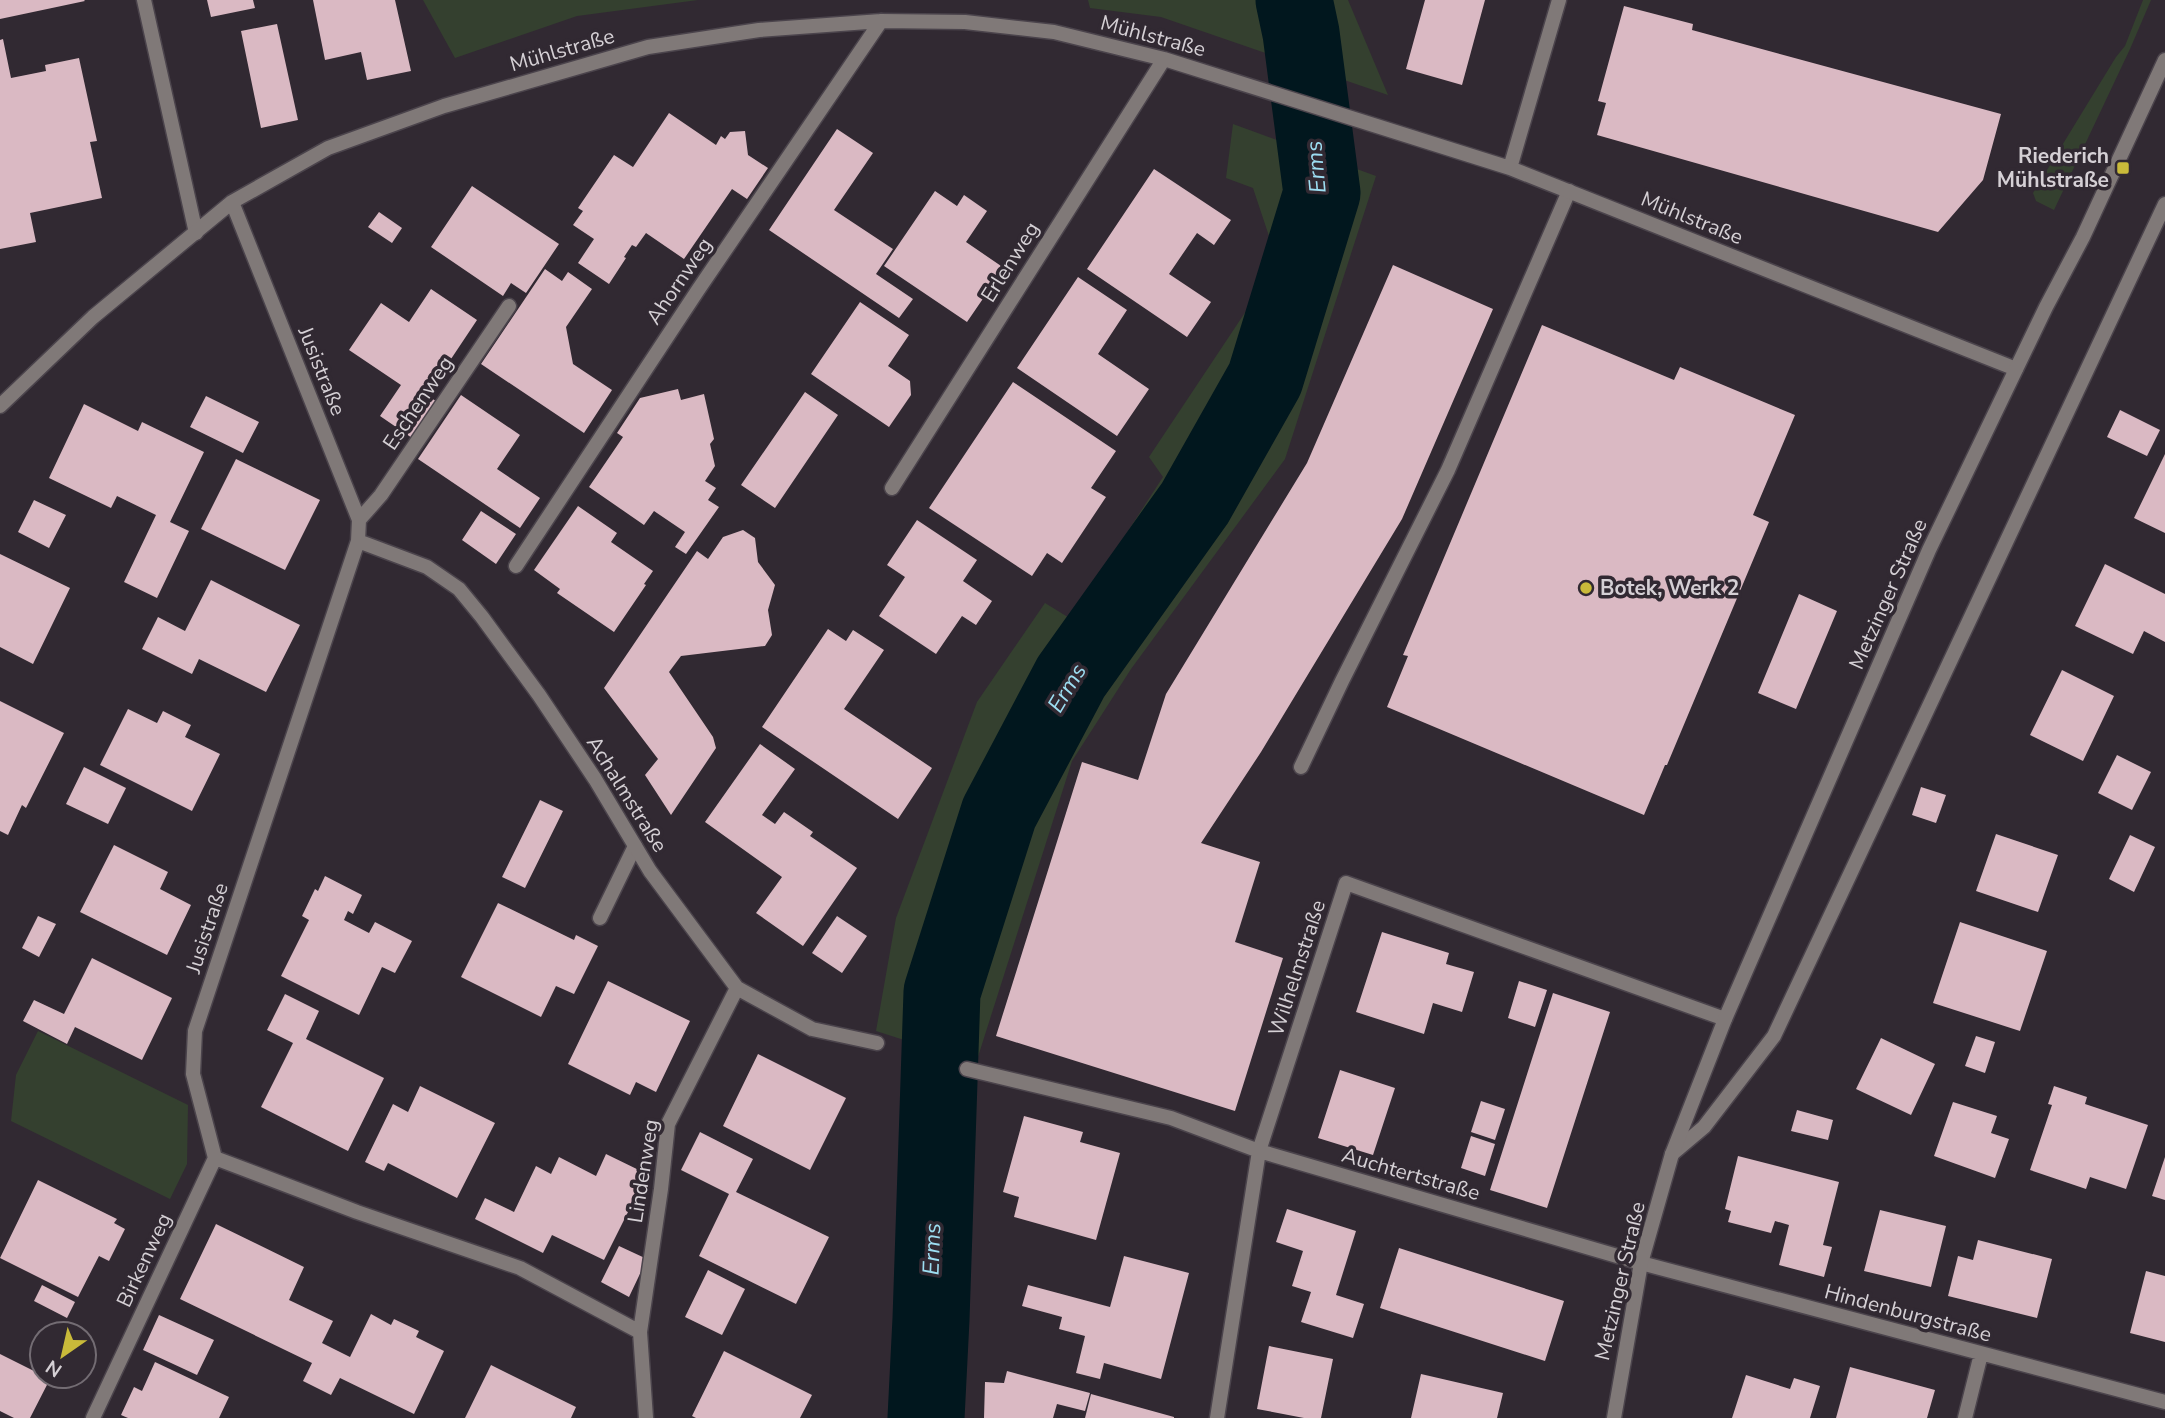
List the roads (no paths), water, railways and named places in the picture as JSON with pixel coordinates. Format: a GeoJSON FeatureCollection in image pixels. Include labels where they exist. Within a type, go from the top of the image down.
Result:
{"type":"FeatureCollection","features":[{"type":"Feature","properties":{"kind":"street"},"geometry":{"type":"LineString","coordinates":[[144,0],[196,233]]}},
{"type":"Feature","properties":{"kind":"street"},"geometry":{"type":"LineString","coordinates":[[1510,167],[1559,0]]}},
{"type":"Feature","properties":{"kind":"street","name":"Mühlstraße"},"geometry":{"type":"LineString","coordinates":[[0,406],[93,317],[232,202],[328,148],[444,106],[648,47],[759,30],[881,22],[965,22],[1054,32],[1164,58],[1510,167],[2016,369]]}},
{"type":"Feature","properties":{"kind":"street","name":"Ahornweg"},"geometry":{"type":"LineString","coordinates":[[516,566],[690,301],[881,22]]}},
{"type":"Feature","properties":{"kind":"street","name":"Erlenweg"},"geometry":{"type":"LineString","coordinates":[[892,488],[1164,58]]}},
{"type":"Feature","properties":{"kind":"street","name":"Metzinger Straße"},"geometry":{"type":"LineString","coordinates":[[1614,1418],[1641,1263],[1672,1154],[1725,1019],[1929,550],[2083,237],[2165,60]]}},
{"type":"Feature","properties":{"kind":"street"},"geometry":{"type":"LineString","coordinates":[[1301,767],[1448,470],[1569,191]]}},
{"type":"Feature","properties":{"kind":"street","name":"Jusistraße"},"geometry":{"type":"LineString","coordinates":[[215,1158],[193,1074],[195,1031],[358,541],[359,520],[232,202]]}},
{"type":"Feature","properties":{"kind":"street"},"geometry":{"type":"LineString","coordinates":[[1672,1154],[1704,1127],[1774,1036],[2165,204]]}},
{"type":"Feature","properties":{"kind":"street","name":"Eschenweg"},"geometry":{"type":"LineString","coordinates":[[359,520],[381,495],[509,306]]}},
{"type":"Feature","properties":{"kind":"street","name":"Achalmstraße"},"geometry":{"type":"LineString","coordinates":[[358,541],[427,567],[459,589],[539,695],[595,779],[650,871],[737,988],[812,1029],[877,1043]]}},
{"type":"Feature","properties":{"kind":"street"},"geometry":{"type":"LineString","coordinates":[[600,918],[635,846]]}},
{"type":"Feature","properties":{"kind":"street","name":"Wilhelmstraße"},"geometry":{"type":"LineString","coordinates":[[1217,1418],[1259,1151],[1346,883],[1725,1019]]}},
{"type":"Feature","properties":{"kind":"street","name":"Lindenweg"},"geometry":{"type":"LineString","coordinates":[[640,1332],[668,1124],[737,988]]}},
{"type":"Feature","properties":{"kind":"street","name":"Auchtertstraße"},"geometry":{"type":"LineString","coordinates":[[967,1069],[1171,1118],[1259,1151],[1641,1263]]}},
{"type":"Feature","properties":{"kind":"street"},"geometry":{"type":"LineString","coordinates":[[215,1158],[357,1212],[520,1268],[640,1332],[646,1418]]}},
{"type":"Feature","properties":{"kind":"street","name":"Birkenweg"},"geometry":{"type":"LineString","coordinates":[[93,1418],[215,1158]]}},
{"type":"Feature","properties":{"kind":"street","name":"Hindenburgstraße"},"geometry":{"type":"LineString","coordinates":[[1641,1263],[2165,1402]]}},
{"type":"Feature","properties":{"kind":"street"},"geometry":{"type":"LineString","coordinates":[[1965,1418],[1981,1354]]}},
{"type":"Feature","properties":{"kind":"waterway","name":"Erms"},"geometry":{"type":"LineString","coordinates":[[926,1418],[942,992],[999,813],[1071,677],[1195,503],[1265,379],[1322,193],[1301,33],[1294,0]]}},
{"type":"Feature","properties":{"kind":"place","name":"Riederich Mühlstraße"},"geometry":{"type":"Point","coordinates":[2123,168]}},
{"type":"Feature","properties":{"kind":"place","name":"Botek, Werk 2"},"geometry":{"type":"Point","coordinates":[1586,588]}}]}
